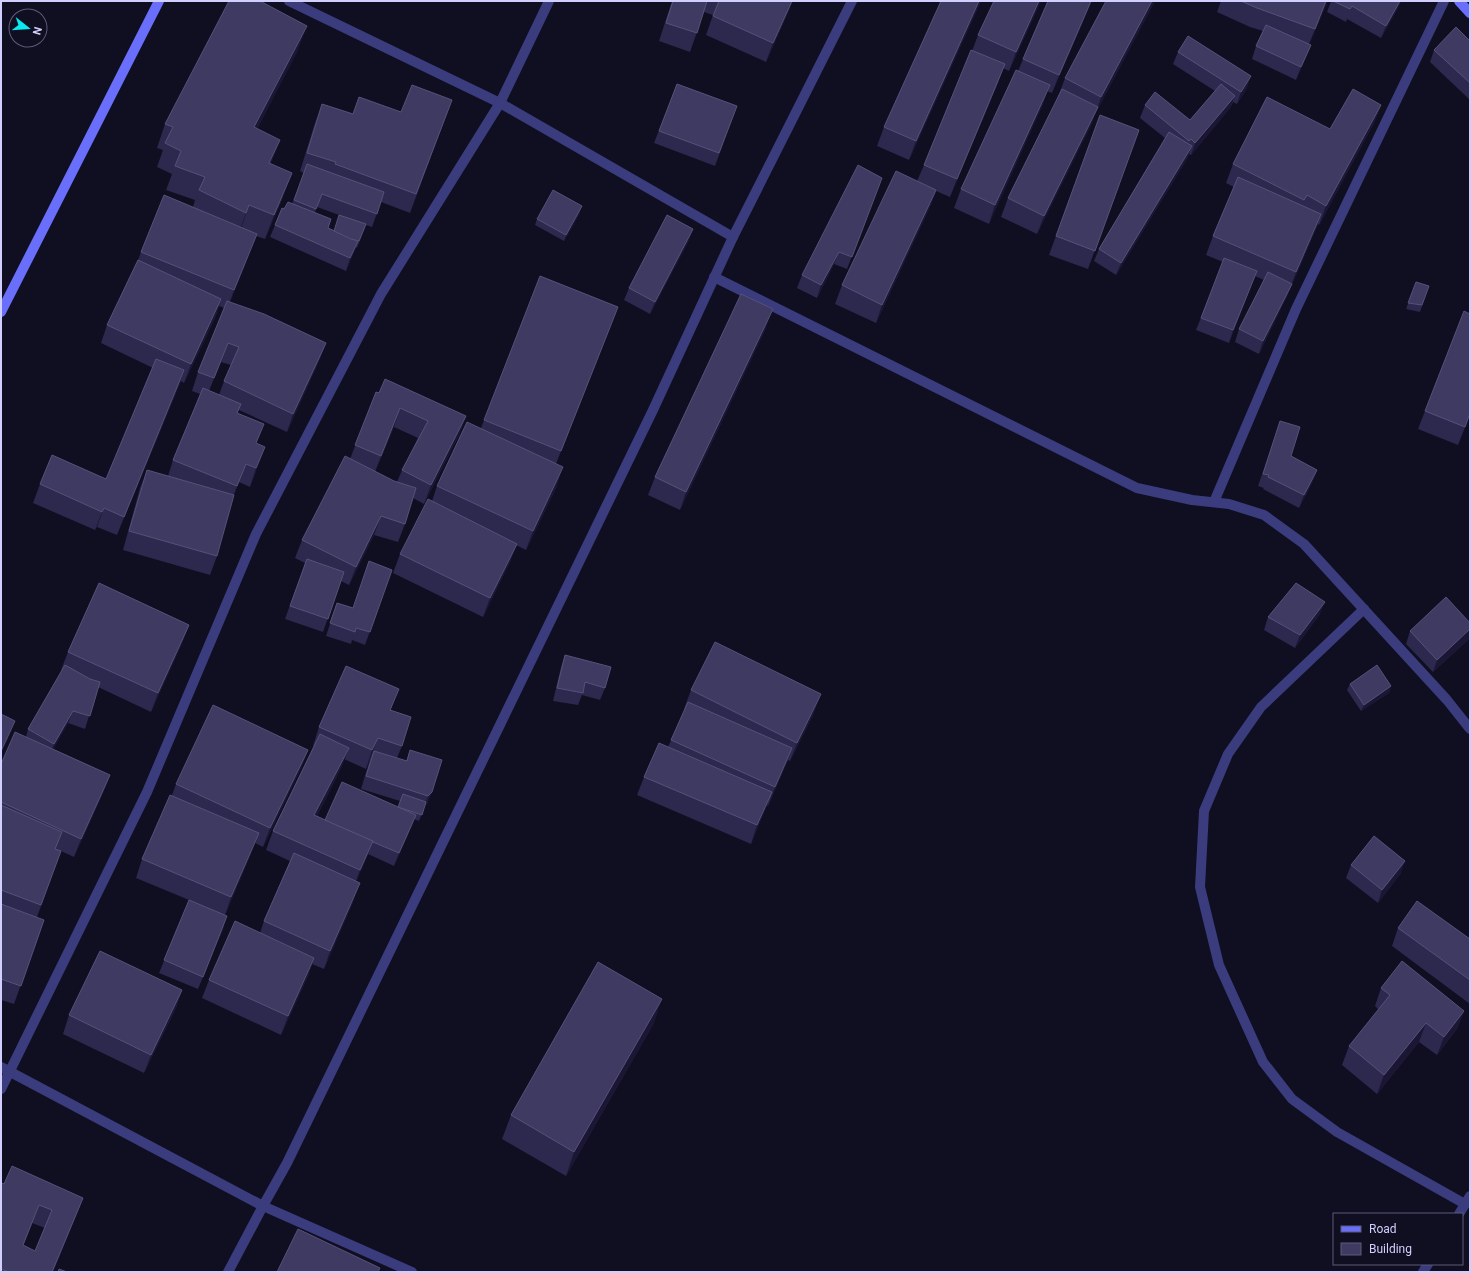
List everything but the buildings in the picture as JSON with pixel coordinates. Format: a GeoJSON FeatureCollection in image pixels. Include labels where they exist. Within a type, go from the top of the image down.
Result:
{"type":"FeatureCollection","features":[{"type":"Feature","properties":{"kind":"street"},"geometry":{"type":"LineString","coordinates":[[1,312],[159,1]]}},
{"type":"Feature","properties":{"kind":"street"},"geometry":{"type":"LineString","coordinates":[[289,1],[500,104],[732,237]]}},
{"type":"Feature","properties":{"kind":"street"},"geometry":{"type":"LineString","coordinates":[[1,1089],[5,1069],[147,792],[256,534],[381,294],[500,104],[550,1]]}},
{"type":"Feature","properties":{"kind":"street"},"geometry":{"type":"LineString","coordinates":[[228,1272],[287,1164],[653,410],[732,237],[852,1]]}},
{"type":"Feature","properties":{"kind":"street"},"geometry":{"type":"LineString","coordinates":[[1214,502],[1296,309],[1444,1]]}},
{"type":"Feature","properties":{"kind":"street"},"geometry":{"type":"LineString","coordinates":[[1459,1],[1470,13]]}},
{"type":"Feature","properties":{"kind":"street"},"geometry":{"type":"LineString","coordinates":[[714,278],[1137,488],[1192,500],[1229,504],[1264,515],[1304,544],[1447,700],[1470,729]]}},
{"type":"Feature","properties":{"kind":"street"},"geometry":{"type":"LineString","coordinates":[[1364,609],[1261,707],[1228,754],[1204,811],[1200,887],[1219,965],[1263,1062],[1292,1099],[1336,1132],[1468,1200],[1460,1213]]}},
{"type":"Feature","properties":{"kind":"street"},"geometry":{"type":"LineString","coordinates":[[5,1069],[263,1206],[412,1272]]}}]}
